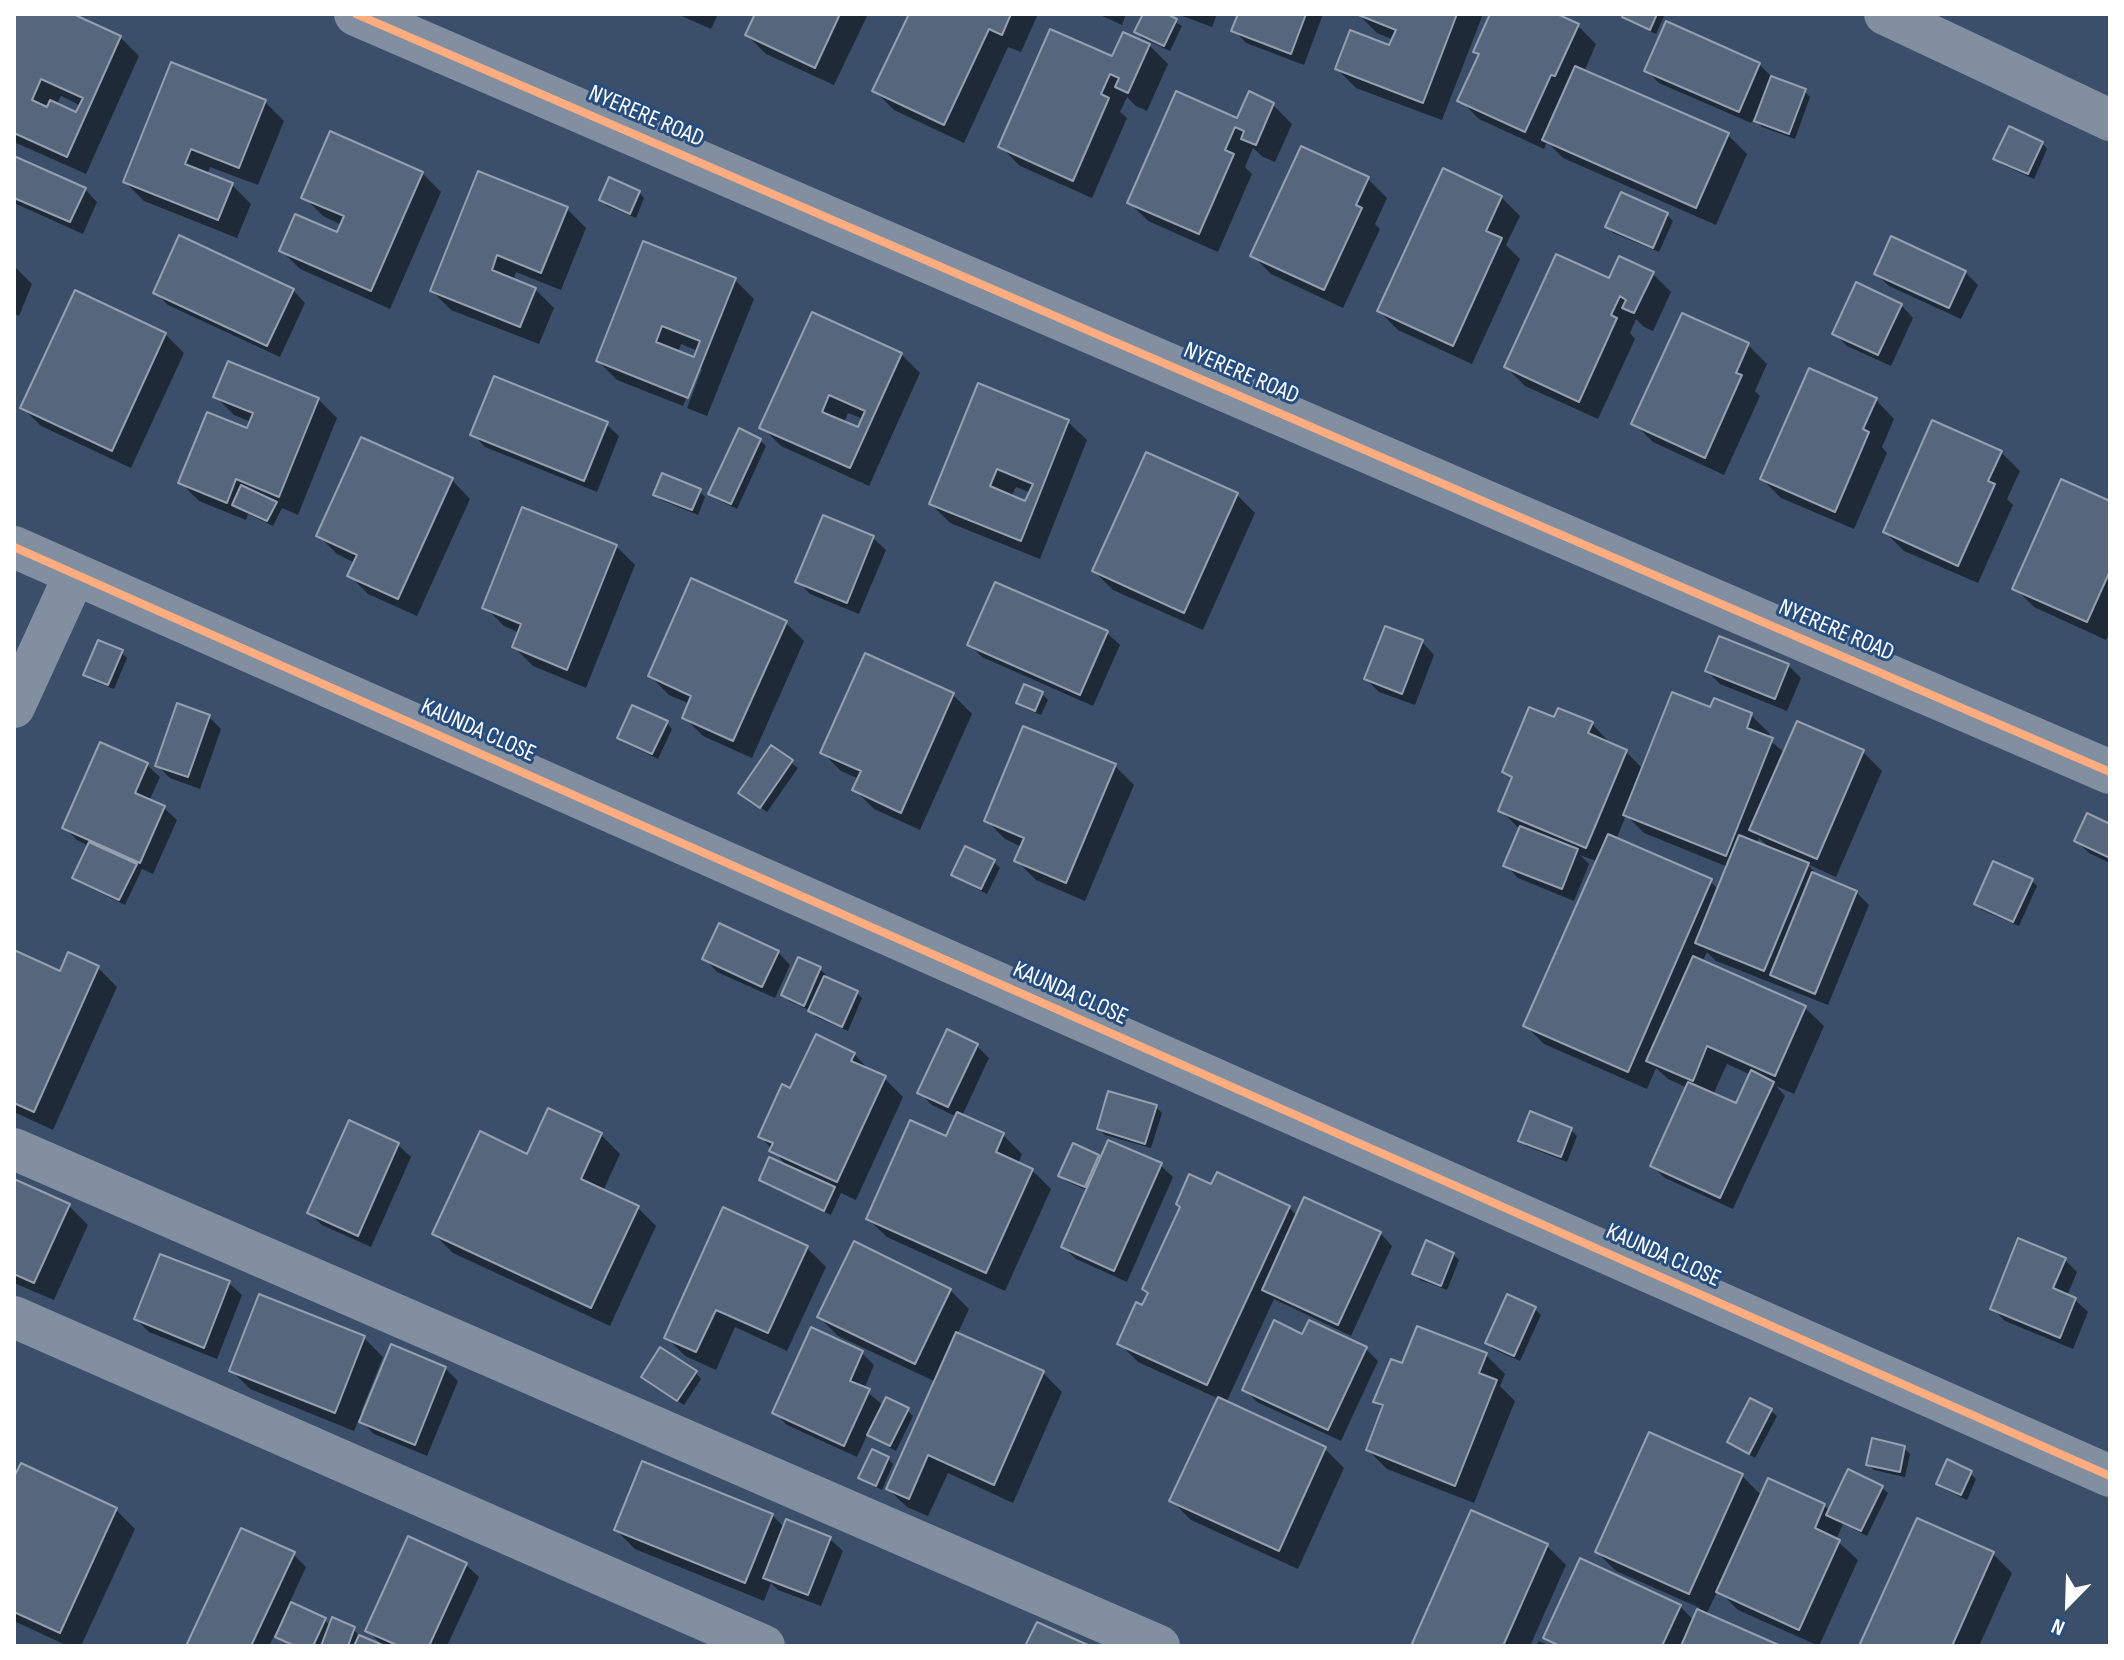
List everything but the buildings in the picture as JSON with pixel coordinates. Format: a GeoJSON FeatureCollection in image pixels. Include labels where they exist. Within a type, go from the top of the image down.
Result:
{"type":"FeatureCollection","features":[{"type":"Feature","properties":{"kind":"street","name":"NYERERE ROAD"},"geometry":{"type":"LineString","coordinates":[[356,14],[2110,772]]}},
{"type":"Feature","properties":{"kind":"street"},"geometry":{"type":"LineString","coordinates":[[1885,14],[2110,120]]}},
{"type":"Feature","properties":{"kind":"street","name":"KAUNDA CLOSE"},"geometry":{"type":"LineString","coordinates":[[14,547],[2110,1476]]}},
{"type":"Feature","properties":{"kind":"street"},"geometry":{"type":"LineString","coordinates":[[14,707],[75,574]]}},
{"type":"Feature","properties":{"kind":"street"},"geometry":{"type":"LineString","coordinates":[[14,1149],[1159,1646]]}},
{"type":"Feature","properties":{"kind":"street"},"geometry":{"type":"LineString","coordinates":[[14,1317],[764,1646]]}},
{"type":"Feature","properties":{"kind":"cycle path"},"geometry":{"type":"LineString","coordinates":[[356,14],[2110,772]]}},
{"type":"Feature","properties":{"kind":"cycle path"},"geometry":{"type":"LineString","coordinates":[[14,547],[2110,1476]]}}]}
